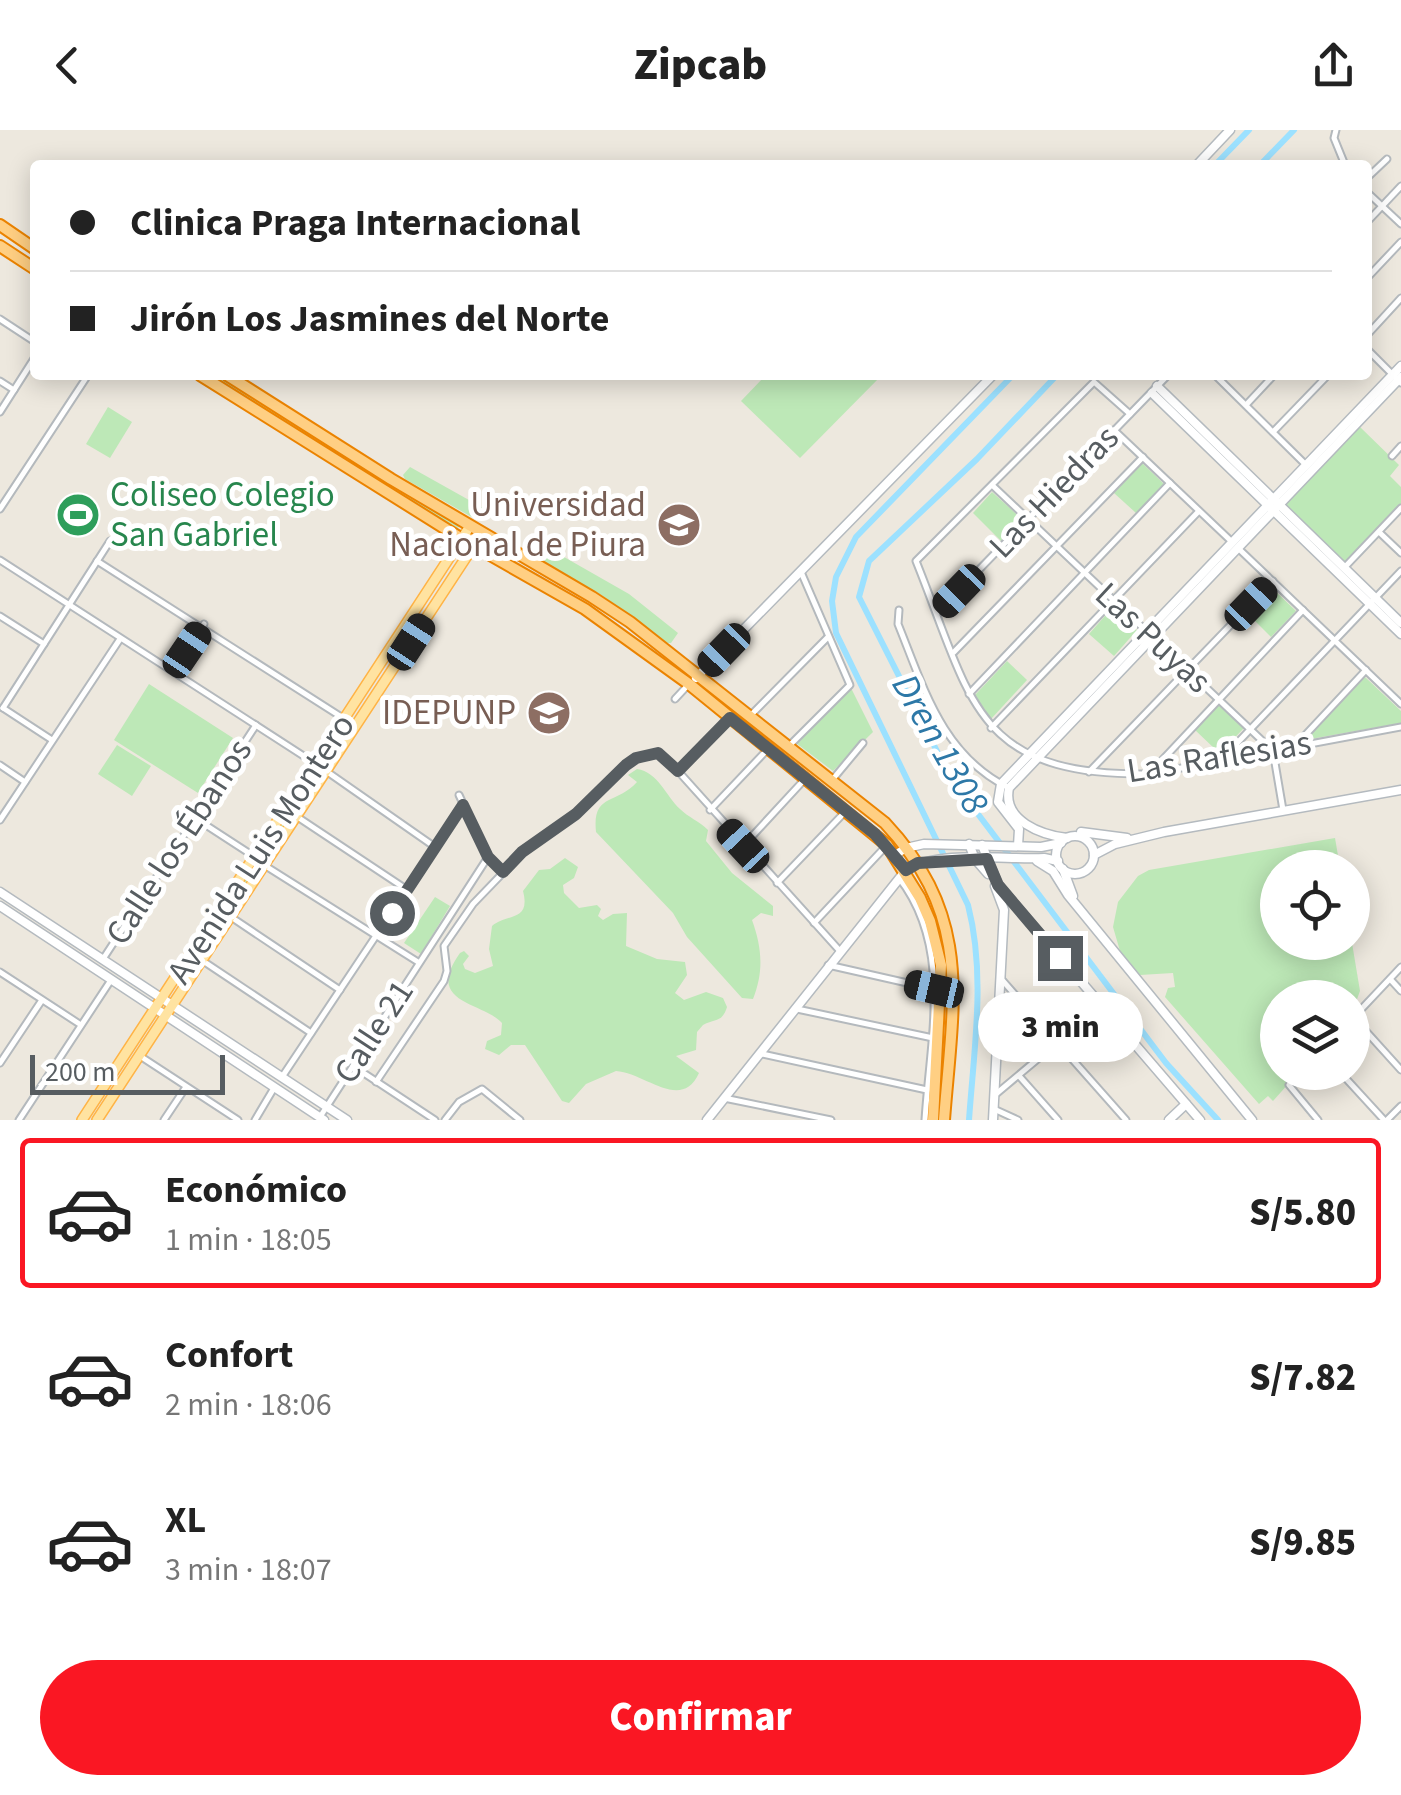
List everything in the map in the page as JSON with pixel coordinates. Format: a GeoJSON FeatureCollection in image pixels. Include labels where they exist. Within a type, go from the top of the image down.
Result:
{"type":"FeatureCollection","features":[{"type":"Feature","properties":{"kind":"highway"},"geometry":{"type":"LineString","coordinates":[[0,226],[30,246]]}},
{"type":"Feature","properties":{"kind":"highway"},"geometry":{"type":"LineString","coordinates":[[0,246],[30,265]]}},
{"type":"Feature","properties":{"kind":"highway"},"geometry":{"type":"LineString","coordinates":[[208,380],[462,539],[585,609],[750,716],[877,816],[918,863],[944,916],[954,975],[944,1120]]}},
{"type":"Feature","properties":{"kind":"highway"},"geometry":{"type":"LineString","coordinates":[[235,380],[592,597],[694,680],[730,718],[891,850],[930,921],[938,976],[929,1120]]}},
{"type":"Feature","properties":{"kind":"highway"},"geometry":{"type":"LineString","coordinates":[[938,976],[954,975]]}},
{"type":"Feature","properties":{"kind":"main road","name":"Avenida Luis Montero"},"geometry":{"type":"LineString","coordinates":[[82,1120],[470,526]]}},
{"type":"Feature","properties":{"kind":"main road","name":"Avenida Luis Montero"},"geometry":{"type":"LineString","coordinates":[[97,1120],[482,533]]}},
{"type":"Feature","properties":{"kind":"street"},"geometry":{"type":"LineString","coordinates":[[1202,160],[1230,130]]}},
{"type":"Feature","properties":{"kind":"street"},"geometry":{"type":"LineString","coordinates":[[1336,130],[1334,138],[1343,160]]}},
{"type":"Feature","properties":{"kind":"street"},"geometry":{"type":"LineString","coordinates":[[1372,174],[1387,159]]}},
{"type":"Feature","properties":{"kind":"street"},"geometry":{"type":"LineString","coordinates":[[1372,217],[1401,186]]}},
{"type":"Feature","properties":{"kind":"street"},"geometry":{"type":"LineString","coordinates":[[1372,197],[1401,224]]}},
{"type":"Feature","properties":{"kind":"street"},"geometry":{"type":"LineString","coordinates":[[1372,273],[1401,242]]}},
{"type":"Feature","properties":{"kind":"street"},"geometry":{"type":"LineString","coordinates":[[1372,330],[1401,298]]}},
{"type":"Feature","properties":{"kind":"street"},"geometry":{"type":"LineString","coordinates":[[0,319],[30,339]]}},
{"type":"Feature","properties":{"kind":"street"},"geometry":{"type":"LineString","coordinates":[[1372,354],[1398,379]]}},
{"type":"Feature","properties":{"kind":"street"},"geometry":{"type":"LineString","coordinates":[[0,412],[30,365]]}},
{"type":"Feature","properties":{"kind":"street"},"geometry":{"type":"LineString","coordinates":[[1017,846],[1019,829],[998,802],[1005,786],[1398,379],[1401,366]]}},
{"type":"Feature","properties":{"kind":"street"},"geometry":{"type":"LineString","coordinates":[[1,504],[85,380]]}},
{"type":"Feature","properties":{"kind":"street"},"geometry":{"type":"LineString","coordinates":[[674,699],[988,380]]}},
{"type":"Feature","properties":{"kind":"street","name":"Las Hiedras"},"geometry":{"type":"LineString","coordinates":[[937,613],[1163,380]]}},
{"type":"Feature","properties":{"kind":"street"},"geometry":{"type":"LineString","coordinates":[[1222,380],[1309,467]]}},
{"type":"Feature","properties":{"kind":"street"},"geometry":{"type":"LineString","coordinates":[[1246,405],[1269,380]]}},
{"type":"Feature","properties":{"kind":"street"},"geometry":{"type":"LineString","coordinates":[[1273,432],[1323,380]]}},
{"type":"Feature","properties":{"kind":"street"},"geometry":{"type":"LineString","coordinates":[[0,381],[14,390]]}},
{"type":"Feature","properties":{"kind":"street"},"geometry":{"type":"LineString","coordinates":[[991,484],[1094,382],[1130,414]]}},
{"type":"Feature","properties":{"kind":"street"},"geometry":{"type":"LineString","coordinates":[[1154,390],[1341,570],[1401,634]]}},
{"type":"Feature","properties":{"kind":"street"},"geometry":{"type":"LineString","coordinates":[[1114,430],[1401,704]]}},
{"type":"Feature","properties":{"kind":"street"},"geometry":{"type":"LineString","coordinates":[[1392,456],[1401,446]]}},
{"type":"Feature","properties":{"kind":"street"},"geometry":{"type":"LineString","coordinates":[[953,653],[1143,456]]}},
{"type":"Feature","properties":{"kind":"street"},"geometry":{"type":"LineString","coordinates":[[969,694],[1170,483]]}},
{"type":"Feature","properties":{"kind":"street","name":"Las Puyas"},"geometry":{"type":"LineString","coordinates":[[991,484],[1272,751]]}},
{"type":"Feature","properties":{"kind":"street","name":"Las Raflesias"},"geometry":{"type":"LineString","coordinates":[[991,484],[916,561],[969,694],[991,728],[1033,757],[1090,772],[1149,774],[1401,726]]}},
{"type":"Feature","properties":{"kind":"street"},"geometry":{"type":"LineString","coordinates":[[1341,570],[1401,508]]}},
{"type":"Feature","properties":{"kind":"street"},"geometry":{"type":"LineString","coordinates":[[991,728],[1199,510]]}},
{"type":"Feature","properties":{"kind":"street"},"geometry":{"type":"LineString","coordinates":[[1378,532],[1401,553]]}},
{"type":"Feature","properties":{"kind":"street"},"geometry":{"type":"LineString","coordinates":[[53,740],[1,707],[110,541]]}},
{"type":"Feature","properties":{"kind":"street"},"geometry":{"type":"LineString","coordinates":[[0,560],[326,770],[435,847]]}},
{"type":"Feature","properties":{"kind":"street"},"geometry":{"type":"LineString","coordinates":[[97,561],[345,720]]}},
{"type":"Feature","properties":{"kind":"street"},"geometry":{"type":"LineString","coordinates":[[1221,760],[1401,571]]}},
{"type":"Feature","properties":{"kind":"street"},"geometry":{"type":"LineString","coordinates":[[788,747],[850,685],[801,572]]}},
{"type":"Feature","properties":{"kind":"street"},"geometry":{"type":"LineString","coordinates":[[1090,772],[1273,581]]}},
{"type":"Feature","properties":{"kind":"street"},"geometry":{"type":"LineString","coordinates":[[1372,601],[1401,623]]}},
{"type":"Feature","properties":{"kind":"street"},"geometry":{"type":"LineString","coordinates":[[899,610],[898,624],[942,729],[973,766],[1005,786],[1007,798],[1021,820],[1064,841]]}},
{"type":"Feature","properties":{"kind":"street"},"geometry":{"type":"LineString","coordinates":[[1149,774],[1303,610]]}},
{"type":"Feature","properties":{"kind":"street"},"geometry":{"type":"LineString","coordinates":[[1,617],[44,644]]}},
{"type":"Feature","properties":{"kind":"street"},"geometry":{"type":"LineString","coordinates":[[173,672],[203,627]]}},
{"type":"Feature","properties":{"kind":"street"},"geometry":{"type":"LineString","coordinates":[[0,820],[121,638]]}},
{"type":"Feature","properties":{"kind":"street"},"geometry":{"type":"LineString","coordinates":[[750,716],[827,638]]}},
{"type":"Feature","properties":{"kind":"street"},"geometry":{"type":"LineString","coordinates":[[1295,746],[1366,670]]}},
{"type":"Feature","properties":{"kind":"street"},"geometry":{"type":"LineString","coordinates":[[678,771],[730,718]]}},
{"type":"Feature","properties":{"kind":"street","name":"Calle los Ébanos"},"geometry":{"type":"LineString","coordinates":[[103,959],[256,725]]}},
{"type":"Feature","properties":{"kind":"street"},"geometry":{"type":"LineString","coordinates":[[832,780],[863,743]]}},
{"type":"Feature","properties":{"kind":"street"},"geometry":{"type":"LineString","coordinates":[[710,810],[768,748]]}},
{"type":"Feature","properties":{"kind":"street"},"geometry":{"type":"LineString","coordinates":[[1272,751],[1284,810]]}},
{"type":"Feature","properties":{"kind":"street"},"geometry":{"type":"LineString","coordinates":[[376,1082],[446,976],[442,954],[445,943],[473,904],[522,852],[576,814],[636,758],[658,753],[678,771],[840,950]]}},
{"type":"Feature","properties":{"kind":"street"},"geometry":{"type":"LineString","coordinates":[[0,765],[25,782]]}},
{"type":"Feature","properties":{"kind":"street"},"geometry":{"type":"LineString","coordinates":[[743,846],[806,777]]}},
{"type":"Feature","properties":{"kind":"street"},"geometry":{"type":"LineString","coordinates":[[1094,855],[1141,838],[1401,790]]}},
{"type":"Feature","properties":{"kind":"street"},"geometry":{"type":"LineString","coordinates":[[459,795],[488,857],[503,872]]}},
{"type":"Feature","properties":{"kind":"street"},"geometry":{"type":"LineString","coordinates":[[282,1077],[463,805]]}},
{"type":"Feature","properties":{"kind":"street"},"geometry":{"type":"LineString","coordinates":[[777,883],[846,810]]}},
{"type":"Feature","properties":{"kind":"street"},"geometry":{"type":"LineString","coordinates":[[296,816],[407,890]]}},
{"type":"Feature","properties":{"kind":"street"},"geometry":{"type":"LineString","coordinates":[[195,818],[254,857]]}},
{"type":"Feature","properties":{"kind":"street"},"geometry":{"type":"LineString","coordinates":[[1052,836],[1079,832],[1141,838]]}},
{"type":"Feature","properties":{"kind":"street"},"geometry":{"type":"LineString","coordinates":[[814,923],[891,850],[924,844],[1040,847],[1079,836],[1090,842],[1116,844]]}},
{"type":"Feature","properties":{"kind":"street"},"geometry":{"type":"LineString","coordinates":[[1064,841],[1060,865],[1074,898]]}},
{"type":"Feature","properties":{"kind":"street"},"geometry":{"type":"LineString","coordinates":[[1074,898],[1080,873],[1090,867],[1094,855],[1090,842]]}},
{"type":"Feature","properties":{"kind":"street"},"geometry":{"type":"LineString","coordinates":[[964,844],[995,886],[1004,910],[994,1120]]}},
{"type":"Feature","properties":{"kind":"street"},"geometry":{"type":"LineString","coordinates":[[984,845],[998,885],[1200,1120]]}},
{"type":"Feature","properties":{"kind":"street","name":"Calle 21"},"geometry":{"type":"LineString","coordinates":[[322,1119],[488,857]]}},
{"type":"Feature","properties":{"kind":"street"},"geometry":{"type":"LineString","coordinates":[[1028,859],[1052,871],[1252,1120]]}},
{"type":"Feature","properties":{"kind":"street"},"geometry":{"type":"LineString","coordinates":[[706,1120],[902,874],[918,863],[1028,859],[1080,873]]}},
{"type":"Feature","properties":{"kind":"street"},"geometry":{"type":"LineString","coordinates":[[264,865],[419,963]]}},
{"type":"Feature","properties":{"kind":"street"},"geometry":{"type":"LineString","coordinates":[[0,892],[346,1120]]}},
{"type":"Feature","properties":{"kind":"street"},"geometry":{"type":"LineString","coordinates":[[0,906],[322,1119]]}},
{"type":"Feature","properties":{"kind":"street"},"geometry":{"type":"LineString","coordinates":[[1003,922],[1018,909]]}},
{"type":"Feature","properties":{"kind":"street"},"geometry":{"type":"LineString","coordinates":[[231,917],[340,990]]}},
{"type":"Feature","properties":{"kind":"street"},"geometry":{"type":"LineString","coordinates":[[203,961],[312,1033]]}},
{"type":"Feature","properties":{"kind":"street"},"geometry":{"type":"LineString","coordinates":[[828,965],[938,990]]}},
{"type":"Feature","properties":{"kind":"street"},"geometry":{"type":"LineString","coordinates":[[1370,1000],[1401,967]]}},
{"type":"Feature","properties":{"kind":"street"},"geometry":{"type":"LineString","coordinates":[[0,972],[82,1026]]}},
{"type":"Feature","properties":{"kind":"street"},"geometry":{"type":"LineString","coordinates":[[1000,979],[1126,1120]]}},
{"type":"Feature","properties":{"kind":"street"},"geometry":{"type":"LineString","coordinates":[[1390,979],[1401,992]]}},
{"type":"Feature","properties":{"kind":"street","name":"Calle los Ébanos"},"geometry":{"type":"LineString","coordinates":[[19,1120],[111,980]]}},
{"type":"Feature","properties":{"kind":"street"},"geometry":{"type":"LineString","coordinates":[[0,1063],[42,1000]]}},
{"type":"Feature","properties":{"kind":"street"},"geometry":{"type":"LineString","coordinates":[[996,1095],[1102,1006]]}},
{"type":"Feature","properties":{"kind":"street"},"geometry":{"type":"LineString","coordinates":[[794,1008],[935,1038]]}},
{"type":"Feature","properties":{"kind":"street"},"geometry":{"type":"LineString","coordinates":[[1370,1036],[1401,1070]]}},
{"type":"Feature","properties":{"kind":"street"},"geometry":{"type":"LineString","coordinates":[[758,1054],[931,1090]]}},
{"type":"Feature","properties":{"kind":"street"},"geometry":{"type":"LineString","coordinates":[[140,1056],[238,1120]]}},
{"type":"Feature","properties":{"kind":"street"},"geometry":{"type":"LineString","coordinates":[[353,1066],[435,1120]]}},
{"type":"Feature","properties":{"kind":"street"},"geometry":{"type":"LineString","coordinates":[[1020,1077],[1058,1120]]}},
{"type":"Feature","properties":{"kind":"street"},"geometry":{"type":"LineString","coordinates":[[164,1120],[186,1087]]}},
{"type":"Feature","properties":{"kind":"street"},"geometry":{"type":"LineString","coordinates":[[255,1120],[274,1088]]}},
{"type":"Feature","properties":{"kind":"street"},"geometry":{"type":"LineString","coordinates":[[445,1120],[459,1102],[482,1089],[520,1120]]}},
{"type":"Feature","properties":{"kind":"street"},"geometry":{"type":"LineString","coordinates":[[1294,1090],[1318,1120]]}},
{"type":"Feature","properties":{"kind":"street"},"geometry":{"type":"LineString","coordinates":[[1357,1090],[1386,1120],[1401,1106]]}},
{"type":"Feature","properties":{"kind":"street"},"geometry":{"type":"LineString","coordinates":[[724,1098],[832,1120]]}},
{"type":"Feature","properties":{"kind":"street"},"geometry":{"type":"LineString","coordinates":[[1169,1120],[1186,1104]]}},
{"type":"Feature","properties":{"kind":"street"},"geometry":{"type":"LineString","coordinates":[[994,1110],[1018,1120]]}},
{"type":"Feature","properties":{"kind":"green space"},"geometry":{"type":"Polygon","coordinates":[[[217,380],[227,380],[352,461],[460,524],[458,528],[368,477],[217,380]]]}},
{"type":"Feature","properties":{"kind":"green space"},"geometry":{"type":"Polygon","coordinates":[[[761,380],[877,380],[800,458],[741,401],[761,380]]]}},
{"type":"Feature","properties":{"kind":"green space"},"geometry":{"type":"Polygon","coordinates":[[[108,407],[132,422],[110,458],[86,444],[108,407]]]}},
{"type":"Feature","properties":{"kind":"green space"},"geometry":{"type":"Polygon","coordinates":[[[1360,427],[1399,465],[1390,476],[1401,487],[1401,504],[1344,563],[1284,505],[1360,427]]]}},
{"type":"Feature","properties":{"kind":"green space"},"geometry":{"type":"Polygon","coordinates":[[[1142,463],[1164,484],[1136,513],[1114,493],[1142,463]]]}},
{"type":"Feature","properties":{"kind":"green space"},"geometry":{"type":"Polygon","coordinates":[[[410,467],[485,509],[477,520],[405,479],[403,475],[410,467]]]}},
{"type":"Feature","properties":{"kind":"green space"},"geometry":{"type":"Polygon","coordinates":[[[992,492],[1022,519],[1001,541],[973,513],[992,492]]]}},
{"type":"Feature","properties":{"kind":"green space"},"geometry":{"type":"Polygon","coordinates":[[[536,541],[629,594],[678,633],[671,643],[603,596],[532,555],[536,541]]]}},
{"type":"Feature","properties":{"kind":"green space"},"geometry":{"type":"Polygon","coordinates":[[[1272,588],[1296,611],[1271,637],[1247,613],[1272,588]]]}},
{"type":"Feature","properties":{"kind":"green space"},"geometry":{"type":"Polygon","coordinates":[[[1112,608],[1137,630],[1114,656],[1089,634],[1112,608]]]}},
{"type":"Feature","properties":{"kind":"green space"},"geometry":{"type":"Polygon","coordinates":[[[1007,661],[1027,680],[991,719],[975,695],[1007,661]]]}},
{"type":"Feature","properties":{"kind":"green space"},"geometry":{"type":"Polygon","coordinates":[[[1365,677],[1401,711],[1401,723],[1305,740],[1365,677]]]}},
{"type":"Feature","properties":{"kind":"green space"},"geometry":{"type":"Polygon","coordinates":[[[149,684],[233,738],[198,793],[114,740],[149,684]]]}},
{"type":"Feature","properties":{"kind":"green space"},"geometry":{"type":"Polygon","coordinates":[[[851,688],[873,732],[833,771],[796,743],[851,688]]]}},
{"type":"Feature","properties":{"kind":"green space"},"geometry":{"type":"Polygon","coordinates":[[[1219,705],[1244,728],[1218,755],[1205,760],[1215,749],[1195,730],[1219,705]]]}},
{"type":"Feature","properties":{"kind":"green space"},"geometry":{"type":"Polygon","coordinates":[[[117,745],[151,766],[132,796],[98,774],[117,745]]]}},
{"type":"Feature","properties":{"kind":"green space"},"geometry":{"type":"Polygon","coordinates":[[[318,769],[321,772],[183,985],[178,985],[178,980],[318,769]]]}},
{"type":"Feature","properties":{"kind":"green space"},"geometry":{"type":"Polygon","coordinates":[[[637,769],[651,775],[680,809],[708,830],[706,841],[732,873],[773,906],[773,916],[761,913],[752,920],[760,959],[753,999],[742,998],[687,937],[673,913],[596,832],[598,811],[637,782],[628,775],[637,769]]]}},
{"type":"Feature","properties":{"kind":"green space"},"geometry":{"type":"Polygon","coordinates":[[[1335,838],[1337,850],[1265,850],[1335,838]]]}},
{"type":"Feature","properties":{"kind":"green space"},"geometry":{"type":"Polygon","coordinates":[[[1260,851],[1260,960],[1355,960],[1358,980],[1260,980],[1260,1090],[1283,1090],[1273,1101],[1268,1096],[1259,1104],[1165,997],[1168,988],[1175,987],[1173,973],[1140,975],[1120,951],[1113,927],[1118,902],[1138,876],[1149,870],[1260,851]]]}},
{"type":"Feature","properties":{"kind":"green space"},"geometry":{"type":"Polygon","coordinates":[[[565,858],[578,867],[574,878],[563,885],[564,893],[579,908],[597,905],[601,909],[598,916],[603,920],[627,913],[626,946],[657,959],[685,962],[687,975],[675,993],[684,1000],[706,992],[723,998],[725,1012],[697,1032],[696,1050],[676,1056],[699,1073],[683,1089],[673,1090],[616,1071],[586,1084],[569,1103],[562,1101],[525,1045],[511,1045],[499,1055],[485,1049],[487,1041],[501,1035],[502,1023],[452,992],[448,982],[460,953],[464,951],[469,956],[463,964],[465,969],[475,973],[493,966],[489,949],[492,926],[521,912],[523,891],[539,870],[550,869],[565,858]]]}},
{"type":"Feature","properties":{"kind":"green space"},"geometry":{"type":"Polygon","coordinates":[[[435,897],[450,906],[421,954],[404,943],[435,897]]]}},
{"type":"Feature","properties":{"kind":"waterway"},"geometry":{"type":"LineString","coordinates":[[1220,160],[1249,130]]}},
{"type":"Feature","properties":{"kind":"waterway","name":"Dren 1308"},"geometry":{"type":"LineString","coordinates":[[1265,160],[1294,130]]}},
{"type":"Feature","properties":{"kind":"waterway"},"geometry":{"type":"LineString","coordinates":[[969,1120],[978,985],[968,905],[836,633],[832,601],[836,577],[856,537],[1008,380]]}},
{"type":"Feature","properties":{"kind":"waterway","name":"Dren 1308"},"geometry":{"type":"LineString","coordinates":[[1052,380],[977,459],[869,561],[859,597],[950,777],[1166,1063],[1218,1120]]}},
{"type":"Feature","properties":{"kind":"place","name":"Coliseo Colegio San Gabriel"},"geometry":{"type":"Point","coordinates":[78,515]}},
{"type":"Feature","properties":{"kind":"place","name":"Universidad Nacional de Piura"},"geometry":{"type":"Point","coordinates":[679,525]}},
{"type":"Feature","properties":{"kind":"place","name":"IDEPUNP"},"geometry":{"type":"Point","coordinates":[549,713]}},
{"type":"Feature","properties":{"kind":"route"},"geometry":{"type":"LineString","coordinates":[[392,913],[463,805],[488,857],[503,872],[522,852],[576,814],[636,758],[658,753],[678,771],[730,718],[875,834],[906,870],[936,860],[987,859],[998,885],[1060,958]]}}]}
